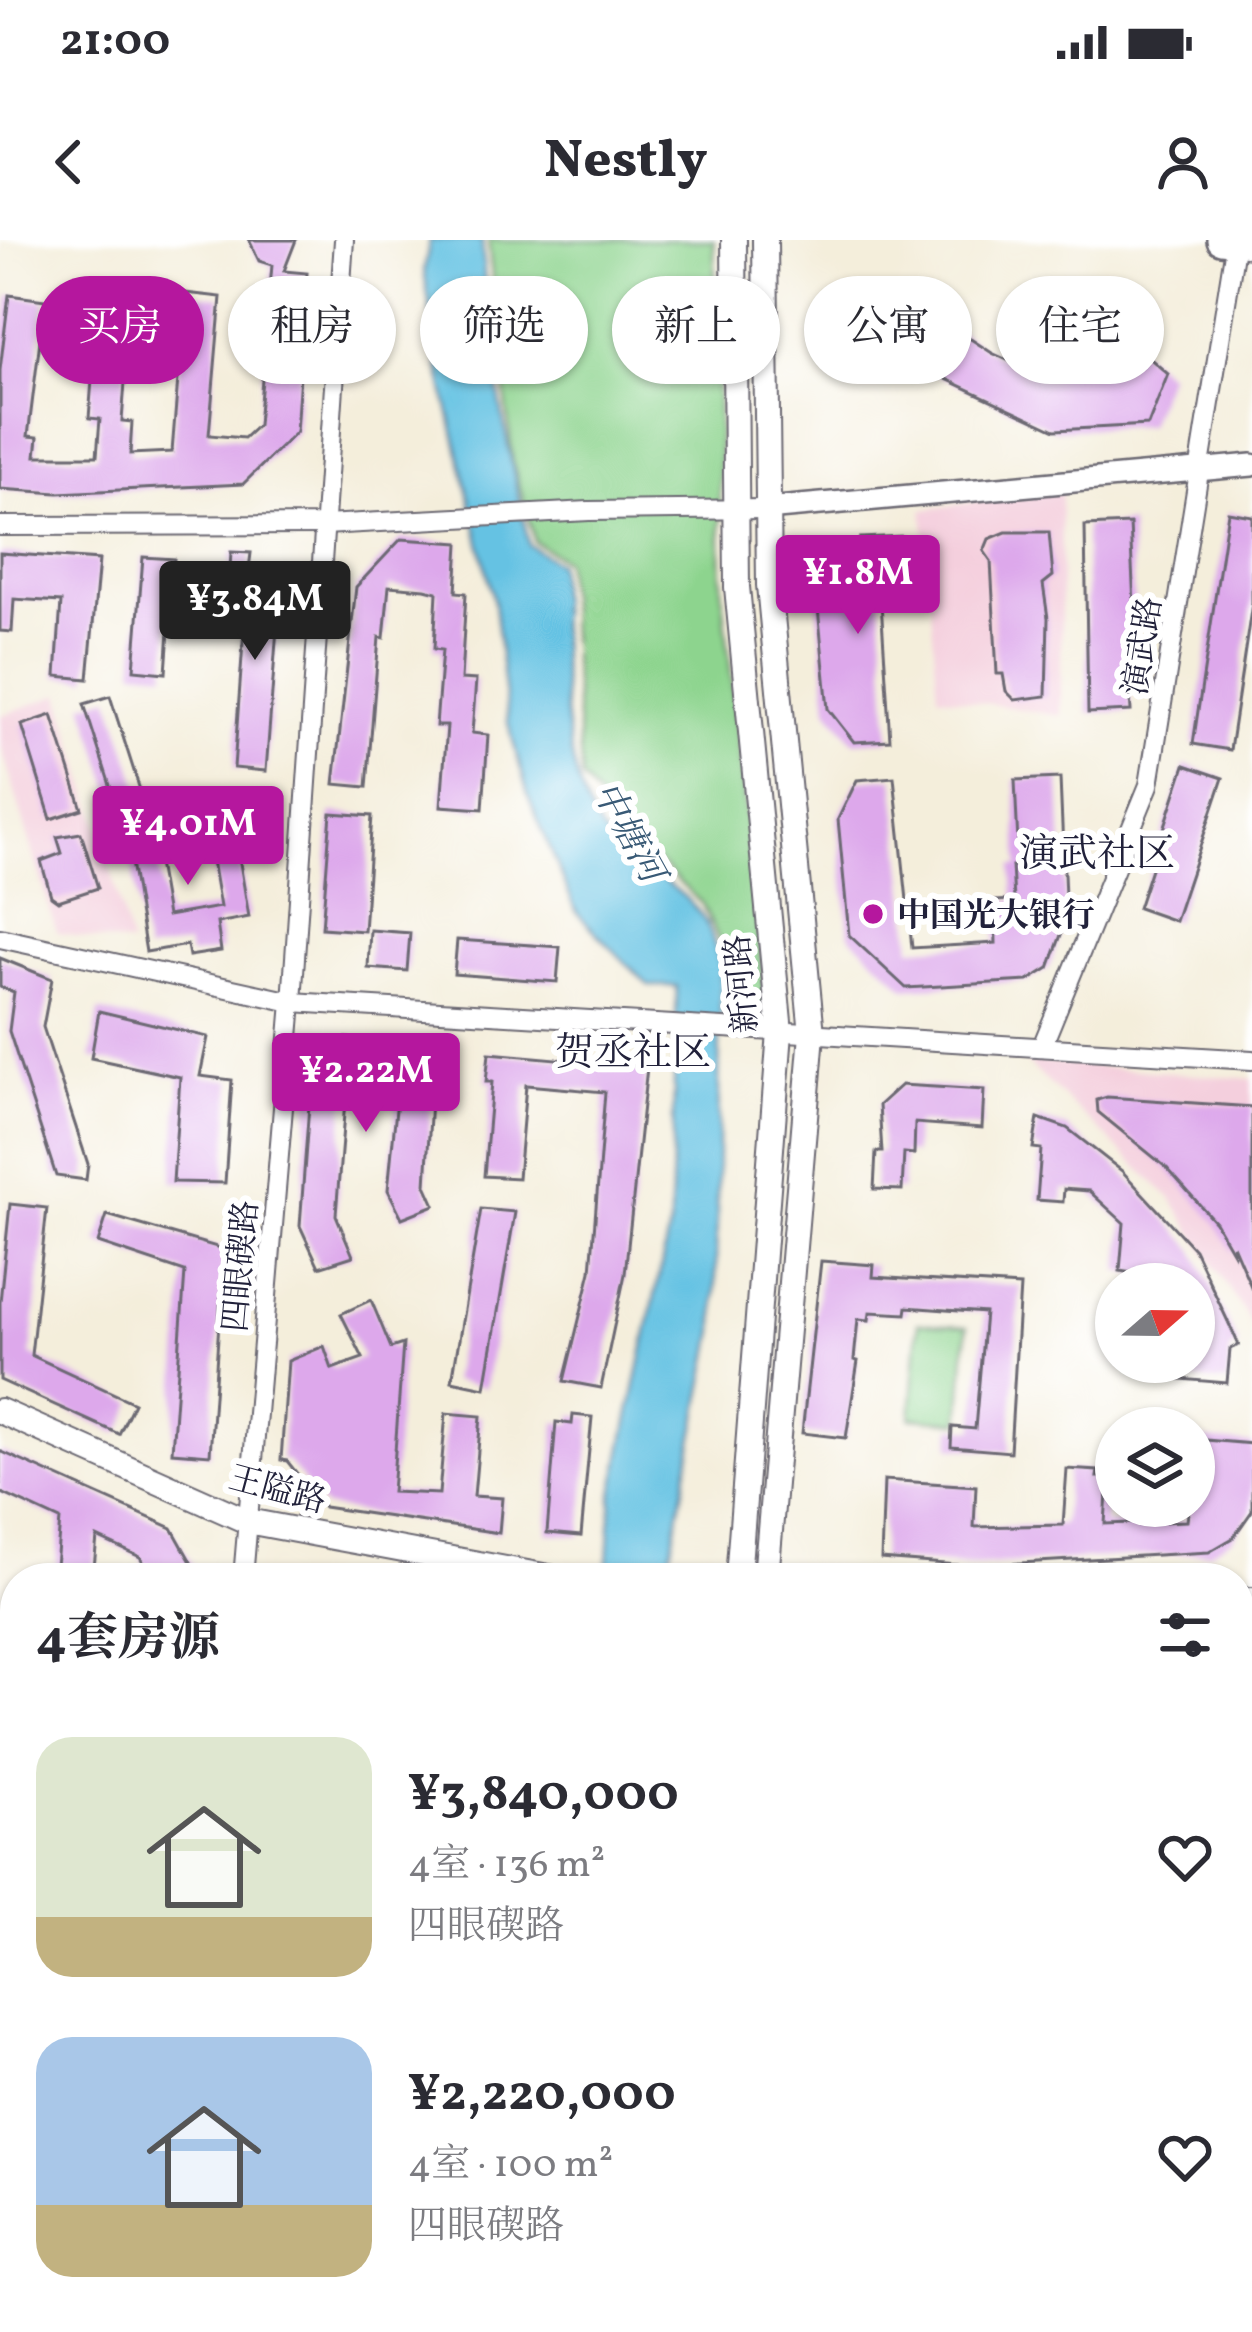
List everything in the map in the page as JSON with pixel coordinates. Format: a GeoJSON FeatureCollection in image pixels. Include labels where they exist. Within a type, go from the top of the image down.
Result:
{"type":"FeatureCollection","features":[{"type":"Feature","properties":{"kind":"main road","name":"新河路"},"geometry":{"type":"LineString","coordinates":[[734,240],[737,587],[780,1032],[739,1563]]}},
{"type":"Feature","properties":{"kind":"main road","name":"新河路"},"geometry":{"type":"LineString","coordinates":[[765,240],[766,509],[812,1034],[767,1563]]}},
{"type":"Feature","properties":{"kind":"main road","name":"王隘路"},"geometry":{"type":"LineString","coordinates":[[0,1411],[247,1520],[475,1563]]}},
{"type":"Feature","properties":{"kind":"street","name":"四眼碶路"},"geometry":{"type":"LineString","coordinates":[[244,1563],[292,1002],[344,240]]}},
{"type":"Feature","properties":{"kind":"street","name":"演武路"},"geometry":{"type":"LineString","coordinates":[[1043,1044],[1150,784],[1236,241]]}},
{"type":"Feature","properties":{"kind":"street"},"geometry":{"type":"LineString","coordinates":[[0,526],[324,525],[589,511],[766,509],[1252,465]]}},
{"type":"Feature","properties":{"kind":"street"},"geometry":{"type":"LineString","coordinates":[[0,938],[292,1002],[1252,1060]]}},
{"type":"Feature","properties":{"kind":"shaded area"},"geometry":{"type":"Polygon","coordinates":[[[1061,489],[1061,716],[938,695],[923,510],[1061,489]]]}},
{"type":"Feature","properties":{"kind":"shaded area"},"geometry":{"type":"Polygon","coordinates":[[[60,694],[131,945],[57,933],[0,743],[0,716],[60,694]]]}},
{"type":"Feature","properties":{"kind":"shaded area"},"geometry":{"type":"Polygon","coordinates":[[[1025,1061],[1252,1079],[1252,1325],[1172,1199],[1025,1061]]]}},
{"type":"Feature","properties":{"kind":"green space"},"geometry":{"type":"Polygon","coordinates":[[[488,240],[714,240],[715,276],[612,276],[612,384],[717,384],[722,589],[767,1017],[727,1011],[726,955],[702,904],[621,827],[582,779],[564,560],[535,542],[513,463],[504,384],[588,384],[588,276],[492,276],[488,240]]]}},
{"type":"Feature","properties":{"kind":"green space"},"geometry":{"type":"Polygon","coordinates":[[[918,1323],[967,1327],[960,1422],[911,1418],[918,1323]]]}},
{"type":"Feature","properties":{"kind":"water"},"geometry":{"type":"Polygon","coordinates":[[[430,240],[482,240],[485,276],[425,276],[430,240]]]}},
{"type":"Feature","properties":{"kind":"water"},"geometry":{"type":"Polygon","coordinates":[[[443,384],[498,384],[529,545],[557,563],[564,703],[576,775],[587,806],[613,844],[678,891],[700,914],[721,965],[715,1331],[669,1563],[608,1563],[612,1498],[670,1224],[677,986],[649,986],[577,913],[529,798],[508,723],[494,602],[443,384]]]}},
{"type":"Feature","properties":{"kind":"building"},"geometry":{"type":"Polygon","coordinates":[[[249,240],[296,240],[284,271],[307,276],[271,276],[272,265],[259,261],[249,240]]]}},
{"type":"Feature","properties":{"kind":"building"},"geometry":{"type":"Polygon","coordinates":[[[9,295],[36,299],[36,372],[28,436],[38,437],[36,456],[97,456],[100,419],[89,418],[92,384],[125,384],[122,421],[132,422],[130,454],[172,452],[178,384],[204,384],[204,295],[221,297],[209,435],[244,438],[258,425],[262,384],[299,384],[296,432],[243,484],[58,493],[0,489],[0,370],[9,295]]]}},
{"type":"Feature","properties":{"kind":"building"},"geometry":{"type":"Polygon","coordinates":[[[972,340],[996,355],[996,384],[1164,384],[1164,371],[1168,374],[1148,425],[1055,430],[957,384],[972,384],[972,340]]]}},
{"type":"Feature","properties":{"kind":"building"},"geometry":{"type":"Polygon","coordinates":[[[1228,512],[1252,516],[1252,603],[1230,750],[1193,744],[1228,512]]]}},
{"type":"Feature","properties":{"kind":"building"},"geometry":{"type":"Polygon","coordinates":[[[1130,524],[1136,646],[1127,646],[1131,711],[1088,713],[1085,526],[1130,524]]]}},
{"type":"Feature","properties":{"kind":"building"},"geometry":{"type":"Polygon","coordinates":[[[1006,532],[1049,532],[1053,576],[1043,584],[1048,618],[1046,696],[1015,700],[1006,691],[1003,674],[997,674],[991,561],[984,551],[989,539],[1006,532]]]}},
{"type":"Feature","properties":{"kind":"building"},"geometry":{"type":"Polygon","coordinates":[[[902,536],[903,570],[879,572],[890,740],[854,742],[828,709],[816,588],[860,538],[902,536]]]}},
{"type":"Feature","properties":{"kind":"building"},"geometry":{"type":"Polygon","coordinates":[[[401,539],[459,543],[456,592],[466,593],[461,679],[476,680],[472,733],[488,735],[483,809],[441,806],[447,726],[436,726],[442,650],[434,649],[437,592],[425,589],[389,586],[384,638],[379,637],[367,787],[334,784],[356,587],[401,539]]]}},
{"type":"Feature","properties":{"kind":"building"},"geometry":{"type":"Polygon","coordinates":[[[231,552],[251,553],[249,569],[267,570],[266,587],[280,589],[266,771],[234,768],[247,587],[229,585],[231,552]]]}},
{"type":"Feature","properties":{"kind":"building"},"geometry":{"type":"Polygon","coordinates":[[[0,553],[99,560],[88,679],[56,676],[61,602],[14,599],[12,632],[0,631],[0,553]]]}},
{"type":"Feature","properties":{"kind":"building"},"geometry":{"type":"Polygon","coordinates":[[[143,557],[174,559],[166,673],[134,670],[143,557]]]}},
{"type":"Feature","properties":{"kind":"building"},"geometry":{"type":"Polygon","coordinates":[[[110,696],[140,790],[114,798],[84,704],[110,696]]]}},
{"type":"Feature","properties":{"kind":"building"},"geometry":{"type":"Polygon","coordinates":[[[52,715],[82,809],[51,819],[22,725],[52,715]]]}},
{"type":"Feature","properties":{"kind":"building"},"geometry":{"type":"Polygon","coordinates":[[[1185,765],[1223,778],[1175,921],[1138,908],[1185,765]]]}},
{"type":"Feature","properties":{"kind":"building"},"geometry":{"type":"Polygon","coordinates":[[[894,777],[912,948],[996,943],[995,901],[1014,900],[1012,866],[1019,866],[1015,780],[1060,778],[1066,921],[1049,968],[1028,981],[906,988],[849,935],[838,819],[857,780],[894,777]]]}},
{"type":"Feature","properties":{"kind":"building"},"geometry":{"type":"Polygon","coordinates":[[[230,803],[249,917],[217,923],[221,951],[189,956],[187,945],[146,952],[125,826],[151,822],[167,916],[220,907],[203,808],[230,803]]]}},
{"type":"Feature","properties":{"kind":"building"},"geometry":{"type":"Polygon","coordinates":[[[331,813],[372,816],[364,931],[322,928],[331,813]]]}},
{"type":"Feature","properties":{"kind":"building"},"geometry":{"type":"Polygon","coordinates":[[[81,833],[98,888],[58,901],[51,896],[41,861],[62,853],[57,837],[81,833]]]}},
{"type":"Feature","properties":{"kind":"building"},"geometry":{"type":"Polygon","coordinates":[[[370,930],[410,933],[407,971],[368,968],[370,930]]]}},
{"type":"Feature","properties":{"kind":"building"},"geometry":{"type":"Polygon","coordinates":[[[457,940],[560,947],[557,982],[454,974],[457,940]]]}},
{"type":"Feature","properties":{"kind":"building"},"geometry":{"type":"Polygon","coordinates":[[[0,958],[52,979],[43,1027],[88,1164],[86,1180],[56,1176],[9,1031],[14,992],[0,987],[0,958]]]}},
{"type":"Feature","properties":{"kind":"building"},"geometry":{"type":"Polygon","coordinates":[[[99,1011],[208,1037],[200,1076],[232,1080],[225,1183],[173,1182],[180,1077],[91,1058],[99,1011]]]}},
{"type":"Feature","properties":{"kind":"building"},"geometry":{"type":"Polygon","coordinates":[[[346,1038],[441,1046],[437,1082],[432,1082],[426,1185],[435,1205],[402,1218],[388,1190],[399,1079],[347,1076],[336,1215],[353,1256],[319,1267],[300,1226],[312,1065],[321,1066],[346,1038]]]}},
{"type":"Feature","properties":{"kind":"building"},"geometry":{"type":"Polygon","coordinates":[[[489,1053],[647,1067],[625,1274],[601,1388],[564,1381],[591,1271],[605,1092],[526,1085],[518,1178],[484,1176],[492,1082],[486,1082],[489,1053]]]}},
{"type":"Feature","properties":{"kind":"building"},"geometry":{"type":"Polygon","coordinates":[[[901,1085],[984,1090],[982,1128],[915,1123],[914,1154],[904,1153],[902,1190],[874,1189],[876,1152],[882,1152],[879,1105],[901,1085]]]}},
{"type":"Feature","properties":{"kind":"building"},"geometry":{"type":"Polygon","coordinates":[[[1097,1100],[1252,1107],[1252,1289],[1233,1245],[1233,1253],[1215,1222],[1167,1168],[1098,1112],[1097,1100]]]}},
{"type":"Feature","properties":{"kind":"building"},"geometry":{"type":"Polygon","coordinates":[[[1038,1118],[1067,1128],[1122,1171],[1194,1249],[1201,1263],[1121,1263],[1124,1223],[1089,1191],[1064,1189],[1063,1202],[1037,1200],[1041,1149],[1033,1148],[1038,1118]]]}},
{"type":"Feature","properties":{"kind":"building"},"geometry":{"type":"Polygon","coordinates":[[[10,1204],[47,1208],[31,1355],[134,1403],[119,1434],[0,1380],[0,1302],[10,1204]]]}},
{"type":"Feature","properties":{"kind":"building"},"geometry":{"type":"Polygon","coordinates":[[[481,1209],[515,1212],[485,1388],[452,1381],[481,1209]]]}},
{"type":"Feature","properties":{"kind":"building"},"geometry":{"type":"Polygon","coordinates":[[[107,1215],[224,1249],[210,1455],[172,1452],[185,1272],[98,1243],[107,1215]]]}},
{"type":"Feature","properties":{"kind":"building"},"geometry":{"type":"Polygon","coordinates":[[[821,1261],[874,1265],[873,1277],[1020,1286],[1010,1452],[951,1447],[952,1427],[975,1429],[985,1313],[907,1307],[906,1314],[870,1312],[869,1320],[858,1319],[854,1360],[858,1361],[846,1438],[802,1433],[821,1261]]]}},
{"type":"Feature","properties":{"kind":"building"},"geometry":{"type":"Polygon","coordinates":[[[1215,1294],[1239,1345],[1230,1349],[1227,1383],[1215,1382],[1215,1294]]]}},
{"type":"Feature","properties":{"kind":"building"},"geometry":{"type":"Polygon","coordinates":[[[371,1300],[391,1348],[403,1344],[392,1492],[439,1494],[446,1413],[481,1416],[474,1496],[502,1498],[499,1533],[324,1507],[287,1461],[281,1460],[288,1361],[324,1346],[332,1369],[363,1358],[341,1314],[371,1300]]]}},
{"type":"Feature","properties":{"kind":"building"},"geometry":{"type":"Polygon","coordinates":[[[573,1415],[592,1417],[581,1536],[547,1533],[556,1422],[572,1424],[573,1415]]]}},
{"type":"Feature","properties":{"kind":"building"},"geometry":{"type":"Polygon","coordinates":[[[1215,1441],[1252,1444],[1252,1511],[1233,1538],[1209,1552],[1022,1563],[881,1559],[884,1480],[976,1486],[974,1527],[1063,1525],[1067,1469],[1095,1471],[1095,1527],[1215,1527],[1215,1441]]]}},
{"type":"Feature","properties":{"kind":"building"},"geometry":{"type":"Polygon","coordinates":[[[0,1451],[172,1528],[192,1563],[144,1563],[97,1537],[94,1563],[56,1563],[60,1520],[0,1492],[0,1451]]]}},
{"type":"Feature","properties":{"kind":"place","name":"中国光大银行"},"geometry":{"type":"Point","coordinates":[873,914]}},
{"type":"Feature","properties":{"kind":"district","name":"演武社区"},"geometry":{"type":"Point","coordinates":[1097,852]}},
{"type":"Feature","properties":{"kind":"district","name":"贺丞社区"},"geometry":{"type":"Point","coordinates":[633,1051]}},
{"type":"Feature","properties":{"kind":"water label","name":"中塘河"},"geometry":{"type":"Point","coordinates":[630,831]}}]}
